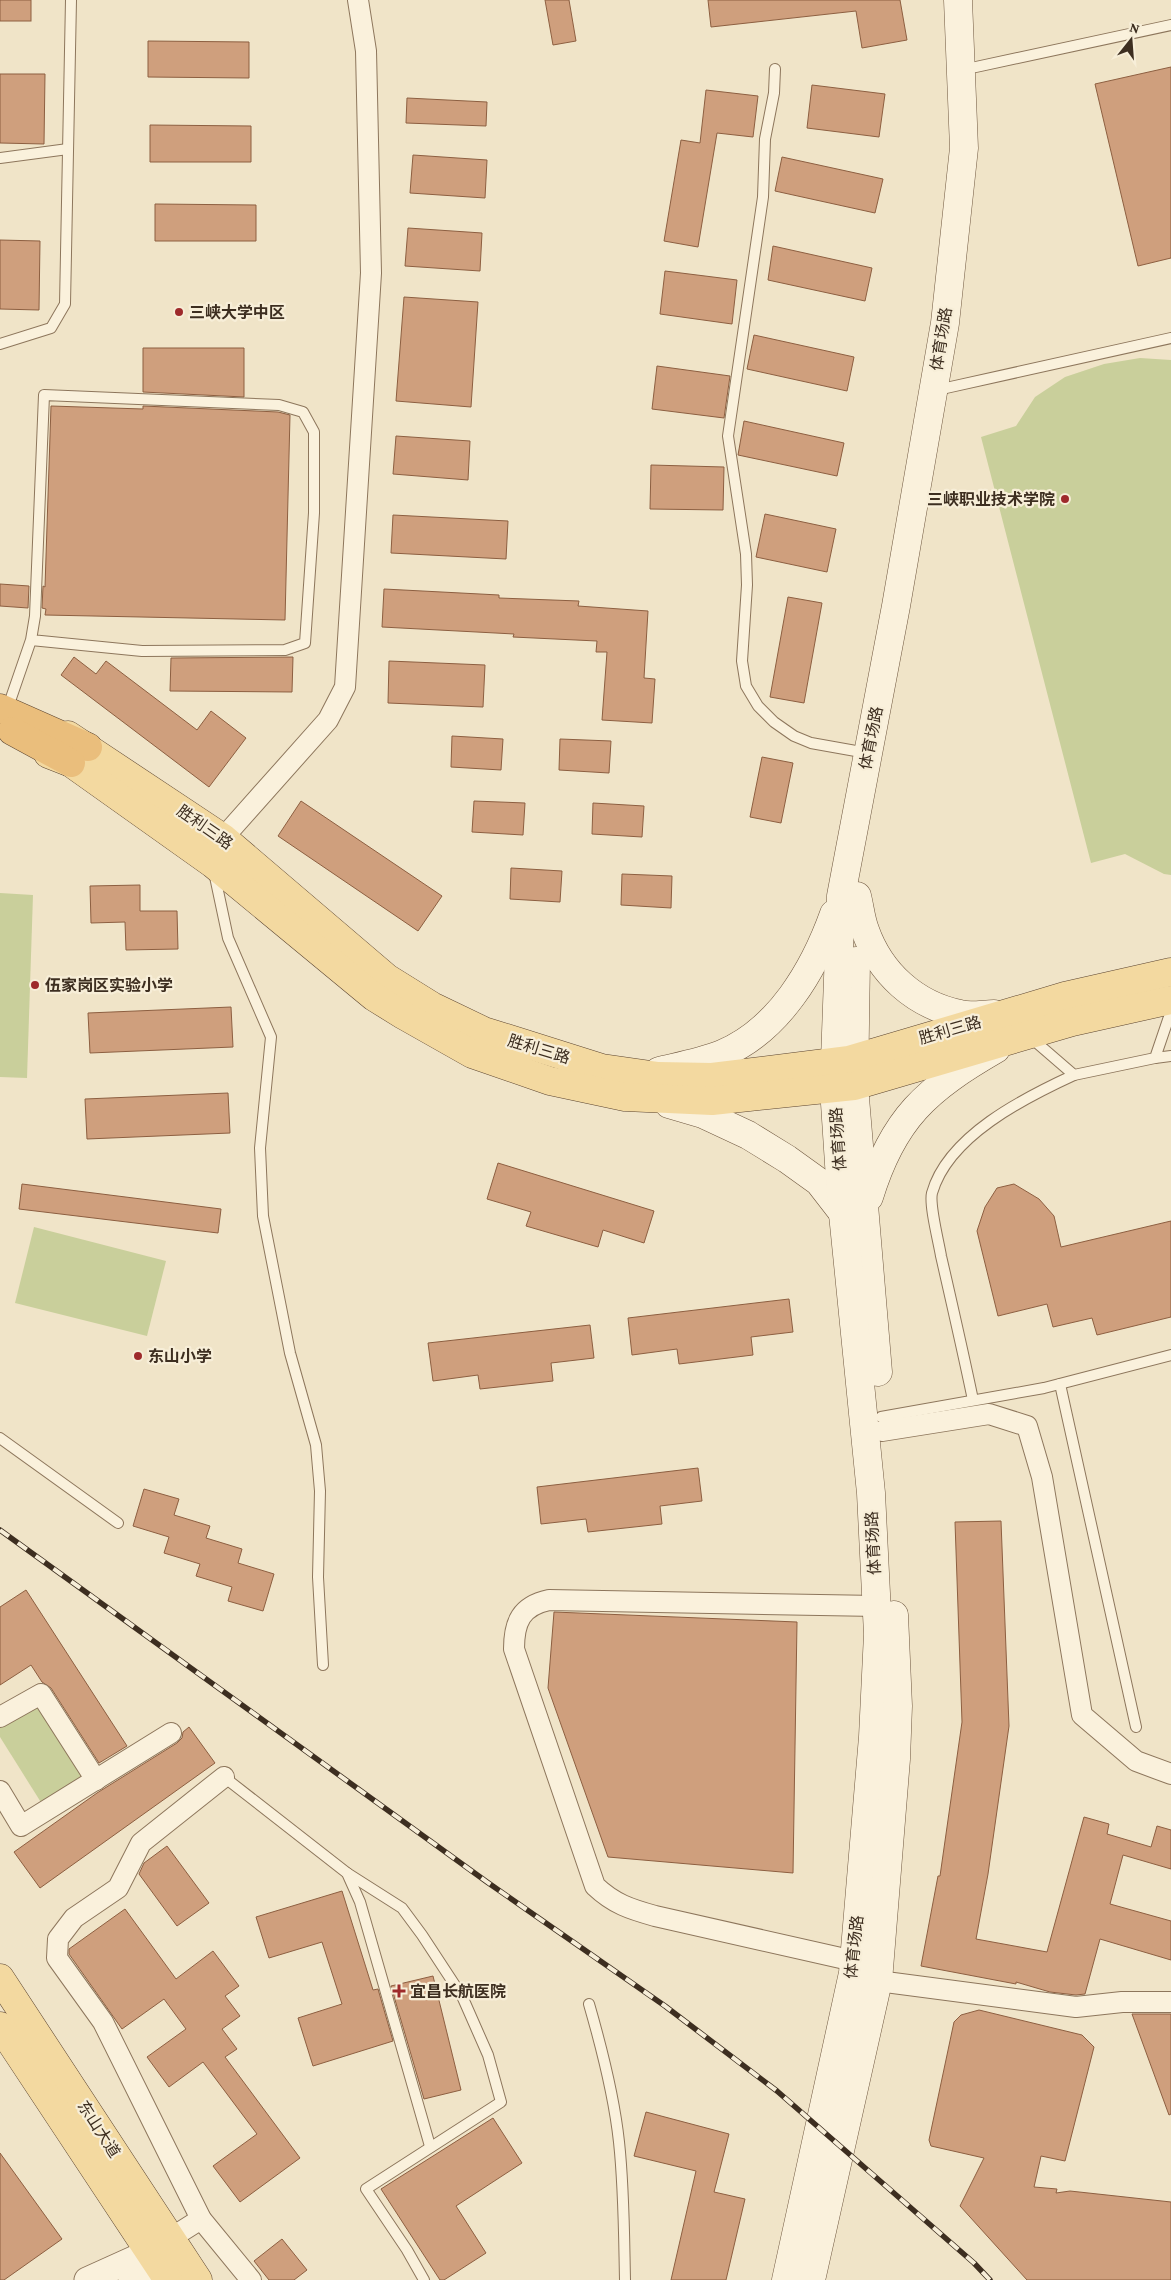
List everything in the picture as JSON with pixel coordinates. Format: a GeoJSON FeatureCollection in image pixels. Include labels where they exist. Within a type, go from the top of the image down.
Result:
{"type":"FeatureCollection","features":[{"type":"Feature","properties":{"kind":"highway"},"geometry":{"type":"LineString","coordinates":[[2,707],[80,755]]}},
{"type":"Feature","properties":{"kind":"main road","name":"体育场路"},"geometry":{"type":"LineString","coordinates":[[849,896],[946,388],[958,316],[976,144],[958,0]]}},
{"type":"Feature","properties":{"kind":"main road","name":"体育场路"},"geometry":{"type":"LineString","coordinates":[[786,2280],[854,1961],[874,1737],[878,1634],[877,1606],[844,1074],[849,896],[868,753],[896,606],[945,323],[964,148],[972,0]]}},
{"type":"Feature","properties":{"kind":"main road","name":"胜利三路"},"geometry":{"type":"LineString","coordinates":[[0,734],[80,755],[223,838],[387,978],[432,1006],[484,1032],[602,1068],[645,1086]]}},
{"type":"Feature","properties":{"kind":"main road","name":"胜利三路"},"geometry":{"type":"LineString","coordinates":[[80,755],[374,997],[472,1054],[550,1081],[625,1097],[645,1086],[712,1077],[844,1074],[1017,1029],[1072,1022],[1171,1000]]}},
{"type":"Feature","properties":{"kind":"main road"},"geometry":{"type":"LineString","coordinates":[[849,896],[886,971],[907,990],[932,1006],[1017,1029]]}},
{"type":"Feature","properties":{"kind":"main road"},"geometry":{"type":"LineString","coordinates":[[645,1086],[695,1063],[723,1053],[755,1036],[782,1009],[804,978],[849,896]]}},
{"type":"Feature","properties":{"kind":"main road","name":"胜利三路"},"geometry":{"type":"LineString","coordinates":[[1017,1029],[1065,996],[1171,972]]}},
{"type":"Feature","properties":{"kind":"main road"},"geometry":{"type":"LineString","coordinates":[[645,1086],[748,1135],[819,1182],[854,1212],[901,1124],[937,1087],[1017,1029]]}},
{"type":"Feature","properties":{"kind":"main road","name":"体育场路"},"geometry":{"type":"LineString","coordinates":[[811,2280],[878,1981],[896,1759],[897,1656],[881,1424],[854,1212]]}},
{"type":"Feature","properties":{"kind":"main road","name":"东山大道"},"geometry":{"type":"LineString","coordinates":[[0,1978],[162,2259]]}},
{"type":"Feature","properties":{"kind":"main road","name":"东山大道"},"geometry":{"type":"LineString","coordinates":[[0,2026],[162,2259],[198,2280]]}},
{"type":"Feature","properties":{"kind":"street"},"geometry":{"type":"LineString","coordinates":[[223,838],[328,720],[345,687],[371,273],[366,51],[358,0]]}},
{"type":"Feature","properties":{"kind":"street"},"geometry":{"type":"LineString","coordinates":[[881,1424],[990,1414],[1028,1426],[1042,1477],[1082,1715],[1136,1762],[1171,1774]]}},
{"type":"Feature","properties":{"kind":"street"},"geometry":{"type":"LineString","coordinates":[[854,1961],[655,1916],[609,1899],[595,1886],[514,1649],[514,1633],[525,1609],[536,1602],[549,1600],[877,1606]]}},
{"type":"Feature","properties":{"kind":"street"},"geometry":{"type":"LineString","coordinates":[[0,1717],[41,1694],[96,1780]]}},
{"type":"Feature","properties":{"kind":"street"},"geometry":{"type":"LineString","coordinates":[[0,1791],[21,1826],[171,1733]]}},
{"type":"Feature","properties":{"kind":"street"},"geometry":{"type":"LineString","coordinates":[[224,1777],[141,1843],[118,1888],[74,1918],[58,1939],[56,1958],[103,2022],[201,2219],[251,2280]]}},
{"type":"Feature","properties":{"kind":"street"},"geometry":{"type":"LineString","coordinates":[[878,1981],[1076,2007],[1122,2002],[1171,2002]]}},
{"type":"Feature","properties":{"kind":"street"},"geometry":{"type":"LineString","coordinates":[[131,2280],[162,2259],[201,2219]]}},
{"type":"Feature","properties":{"kind":"street"},"geometry":{"type":"LineString","coordinates":[[87,2280],[162,2259]]}},
{"type":"Feature","properties":{"kind":"lane"},"geometry":{"type":"LineString","coordinates":[[0,344],[51,328],[65,304],[71,0]]}},
{"type":"Feature","properties":{"kind":"lane"},"geometry":{"type":"LineString","coordinates":[[967,70],[1171,25]]}},
{"type":"Feature","properties":{"kind":"lane"},"geometry":{"type":"LineString","coordinates":[[775,70],[774,93],[765,138],[762,197],[728,436],[746,554],[747,585],[742,661],[746,686],[758,706],[774,722],[794,736],[811,743],[868,753]]}},
{"type":"Feature","properties":{"kind":"lane"},"geometry":{"type":"LineString","coordinates":[[0,158],[68,149]]}},
{"type":"Feature","properties":{"kind":"lane"},"geometry":{"type":"LineString","coordinates":[[946,388],[1171,338]]}},
{"type":"Feature","properties":{"kind":"lane"},"geometry":{"type":"LineString","coordinates":[[2,707],[31,640],[35,616],[44,395],[279,406],[303,412],[314,432],[314,514],[305,643],[285,650],[142,651],[31,640]]}},
{"type":"Feature","properties":{"kind":"lane"},"geometry":{"type":"LineString","coordinates":[[213,864],[228,938],[259,1004],[271,1037],[260,1148],[263,1216],[290,1353],[316,1444],[320,1491],[318,1577],[323,1665]]}},
{"type":"Feature","properties":{"kind":"lane"},"geometry":{"type":"LineString","coordinates":[[1155,1058],[1171,1010]]}},
{"type":"Feature","properties":{"kind":"lane"},"geometry":{"type":"LineString","coordinates":[[1017,1029],[1074,1075]]}},
{"type":"Feature","properties":{"kind":"lane"},"geometry":{"type":"LineString","coordinates":[[974,1400],[936,1230],[931,1194],[949,1159],[987,1124],[1024,1099],[1074,1075],[1171,1056]]}},
{"type":"Feature","properties":{"kind":"lane"},"geometry":{"type":"LineString","coordinates":[[881,1424],[974,1400],[1060,1384],[1171,1355]]}},
{"type":"Feature","properties":{"kind":"lane"},"geometry":{"type":"LineString","coordinates":[[1060,1384],[1136,1727]]}},
{"type":"Feature","properties":{"kind":"lane"},"geometry":{"type":"LineString","coordinates":[[0,1438],[118,1523]]}},
{"type":"Feature","properties":{"kind":"lane"},"geometry":{"type":"LineString","coordinates":[[224,1777],[347,1873],[402,1908],[462,1996],[488,2055],[501,2102],[366,2189],[407,2250],[424,2280]]}},
{"type":"Feature","properties":{"kind":"lane"},"geometry":{"type":"LineString","coordinates":[[347,1873],[360,1902],[430,2146]]}},
{"type":"Feature","properties":{"kind":"lane"},"geometry":{"type":"LineString","coordinates":[[589,2004],[603,2050],[619,2141],[624,2197],[625,2280]]}},
{"type":"Feature","properties":{"kind":"green space"},"geometry":{"type":"Polygon","coordinates":[[[1140,358],[1171,360],[1171,875],[1164,874],[1125,854],[1091,863],[981,437],[1016,426],[1035,397],[1065,377],[1104,364],[1140,358]]]}},
{"type":"Feature","properties":{"kind":"green space"},"geometry":{"type":"Polygon","coordinates":[[[0,893],[33,895],[27,1078],[0,1077],[0,893]]]}},
{"type":"Feature","properties":{"kind":"green space"},"geometry":{"type":"Polygon","coordinates":[[[34,1227],[166,1261],[147,1336],[15,1303],[34,1227]]]}},
{"type":"Feature","properties":{"kind":"green space"},"geometry":{"type":"Polygon","coordinates":[[[41,1701],[87,1776],[42,1804],[0,1737],[0,1726],[41,1701]]]}},
{"type":"Feature","properties":{"kind":"building"},"geometry":{"type":"Polygon","coordinates":[[[0,0],[31,0],[31,21],[0,21],[0,0]]]}},
{"type":"Feature","properties":{"kind":"building"},"geometry":{"type":"Polygon","coordinates":[[[545,0],[569,0],[576,41],[553,45],[545,0]]]}},
{"type":"Feature","properties":{"kind":"building"},"geometry":{"type":"Polygon","coordinates":[[[708,0],[900,0],[907,40],[862,48],[856,11],[711,27],[708,0]]]}},
{"type":"Feature","properties":{"kind":"building"},"geometry":{"type":"Polygon","coordinates":[[[148,41],[249,42],[249,78],[148,77],[148,41]]]}},
{"type":"Feature","properties":{"kind":"building"},"geometry":{"type":"Polygon","coordinates":[[[1171,67],[1171,258],[1138,266],[1095,84],[1171,67]]]}},
{"type":"Feature","properties":{"kind":"building"},"geometry":{"type":"Polygon","coordinates":[[[0,74],[45,74],[44,144],[0,143],[0,74]]]}},
{"type":"Feature","properties":{"kind":"building"},"geometry":{"type":"Polygon","coordinates":[[[812,85],[885,94],[879,137],[807,128],[812,85]]]}},
{"type":"Feature","properties":{"kind":"building"},"geometry":{"type":"Polygon","coordinates":[[[706,90],[758,96],[753,137],[717,133],[698,247],[664,241],[681,140],[700,143],[706,90]]]}},
{"type":"Feature","properties":{"kind":"building"},"geometry":{"type":"Polygon","coordinates":[[[407,98],[487,102],[486,126],[406,123],[407,98]]]}},
{"type":"Feature","properties":{"kind":"building"},"geometry":{"type":"Polygon","coordinates":[[[150,125],[251,126],[251,162],[150,162],[150,125]]]}},
{"type":"Feature","properties":{"kind":"building"},"geometry":{"type":"Polygon","coordinates":[[[413,155],[487,160],[485,198],[410,193],[413,155]]]}},
{"type":"Feature","properties":{"kind":"building"},"geometry":{"type":"Polygon","coordinates":[[[782,157],[883,179],[875,213],[775,191],[782,157]]]}},
{"type":"Feature","properties":{"kind":"building"},"geometry":{"type":"Polygon","coordinates":[[[155,204],[256,205],[256,241],[155,241],[155,204]]]}},
{"type":"Feature","properties":{"kind":"building"},"geometry":{"type":"Polygon","coordinates":[[[408,228],[482,233],[480,271],[405,266],[408,228]]]}},
{"type":"Feature","properties":{"kind":"building"},"geometry":{"type":"Polygon","coordinates":[[[0,240],[40,241],[39,310],[0,309],[0,240]]]}},
{"type":"Feature","properties":{"kind":"building"},"geometry":{"type":"Polygon","coordinates":[[[773,246],[872,268],[865,301],[768,280],[773,246]]]}},
{"type":"Feature","properties":{"kind":"building"},"geometry":{"type":"Polygon","coordinates":[[[665,271],[737,280],[732,324],[660,314],[665,271]]]}},
{"type":"Feature","properties":{"kind":"building"},"geometry":{"type":"Polygon","coordinates":[[[404,297],[478,302],[471,407],[396,401],[404,297]]]}},
{"type":"Feature","properties":{"kind":"building"},"geometry":{"type":"Polygon","coordinates":[[[754,335],[854,357],[847,391],[747,369],[754,335]]]}},
{"type":"Feature","properties":{"kind":"building"},"geometry":{"type":"Polygon","coordinates":[[[143,348],[244,348],[244,397],[143,392],[143,348]]]}},
{"type":"Feature","properties":{"kind":"building"},"geometry":{"type":"Polygon","coordinates":[[[657,366],[730,376],[724,418],[652,409],[657,366]]]}},
{"type":"Feature","properties":{"kind":"building"},"geometry":{"type":"Polygon","coordinates":[[[51,406],[143,409],[143,406],[278,412],[290,415],[285,620],[45,615],[46,609],[42,608],[43,586],[45,587],[51,406]]]}},
{"type":"Feature","properties":{"kind":"building"},"geometry":{"type":"Polygon","coordinates":[[[744,421],[844,443],[837,476],[738,455],[744,421]]]}},
{"type":"Feature","properties":{"kind":"building"},"geometry":{"type":"Polygon","coordinates":[[[396,436],[470,441],[468,480],[393,474],[396,436]]]}},
{"type":"Feature","properties":{"kind":"building"},"geometry":{"type":"Polygon","coordinates":[[[651,465],[724,467],[723,510],[650,509],[651,465]]]}},
{"type":"Feature","properties":{"kind":"building"},"geometry":{"type":"Polygon","coordinates":[[[765,514],[836,529],[827,572],[756,557],[765,514]]]}},
{"type":"Feature","properties":{"kind":"building"},"geometry":{"type":"Polygon","coordinates":[[[393,515],[508,521],[506,559],[391,553],[393,515]]]}},
{"type":"Feature","properties":{"kind":"building"},"geometry":{"type":"Polygon","coordinates":[[[0,584],[29,586],[28,608],[0,606],[0,584]]]}},
{"type":"Feature","properties":{"kind":"building"},"geometry":{"type":"Polygon","coordinates":[[[384,589],[499,595],[499,598],[579,601],[578,606],[648,611],[644,678],[655,679],[652,723],[602,720],[607,652],[596,652],[597,641],[513,637],[514,634],[382,627],[384,589]]]}},
{"type":"Feature","properties":{"kind":"building"},"geometry":{"type":"Polygon","coordinates":[[[788,597],[822,603],[804,703],[770,697],[788,597]]]}},
{"type":"Feature","properties":{"kind":"building"},"geometry":{"type":"Polygon","coordinates":[[[74,657],[96,674],[106,661],[197,730],[211,711],[246,738],[209,787],[61,675],[74,657]]]}},
{"type":"Feature","properties":{"kind":"building"},"geometry":{"type":"Polygon","coordinates":[[[293,657],[292,692],[170,691],[171,658],[293,657]]]}},
{"type":"Feature","properties":{"kind":"building"},"geometry":{"type":"Polygon","coordinates":[[[389,661],[485,665],[483,707],[388,703],[389,661]]]}},
{"type":"Feature","properties":{"kind":"building"},"geometry":{"type":"Polygon","coordinates":[[[452,736],[503,739],[501,770],[451,767],[452,736]]]}},
{"type":"Feature","properties":{"kind":"building"},"geometry":{"type":"Polygon","coordinates":[[[560,739],[611,741],[609,773],[559,770],[560,739]]]}},
{"type":"Feature","properties":{"kind":"building"},"geometry":{"type":"Polygon","coordinates":[[[762,757],[793,763],[781,823],[750,817],[762,757]]]}},
{"type":"Feature","properties":{"kind":"building"},"geometry":{"type":"Polygon","coordinates":[[[301,801],[442,896],[418,931],[278,836],[301,801]]]}},
{"type":"Feature","properties":{"kind":"building"},"geometry":{"type":"Polygon","coordinates":[[[474,801],[525,803],[523,835],[472,832],[474,801]]]}},
{"type":"Feature","properties":{"kind":"building"},"geometry":{"type":"Polygon","coordinates":[[[593,803],[644,806],[642,837],[592,834],[593,803]]]}},
{"type":"Feature","properties":{"kind":"building"},"geometry":{"type":"Polygon","coordinates":[[[511,868],[562,871],[560,902],[510,899],[511,868]]]}},
{"type":"Feature","properties":{"kind":"building"},"geometry":{"type":"Polygon","coordinates":[[[622,874],[672,876],[671,908],[621,905],[622,874]]]}},
{"type":"Feature","properties":{"kind":"building"},"geometry":{"type":"Polygon","coordinates":[[[140,885],[140,911],[177,911],[178,949],[126,950],[125,922],[91,923],[90,886],[140,885]]]}},
{"type":"Feature","properties":{"kind":"building"},"geometry":{"type":"Polygon","coordinates":[[[231,1007],[233,1047],[90,1053],[88,1013],[231,1007]]]}},
{"type":"Feature","properties":{"kind":"building"},"geometry":{"type":"Polygon","coordinates":[[[228,1093],[230,1133],[87,1139],[85,1099],[228,1093]]]}},
{"type":"Feature","properties":{"kind":"building"},"geometry":{"type":"Polygon","coordinates":[[[498,1163],[654,1211],[644,1243],[603,1230],[598,1247],[526,1226],[531,1212],[487,1199],[498,1163]]]}},
{"type":"Feature","properties":{"kind":"building"},"geometry":{"type":"Polygon","coordinates":[[[22,1184],[221,1209],[218,1233],[19,1209],[22,1184]]]}},
{"type":"Feature","properties":{"kind":"building"},"geometry":{"type":"Polygon","coordinates":[[[1014,1184],[1039,1199],[1054,1216],[1061,1247],[1171,1221],[1171,1317],[1097,1335],[1092,1318],[1053,1327],[1047,1304],[998,1316],[977,1231],[985,1207],[997,1188],[1014,1184]]]}},
{"type":"Feature","properties":{"kind":"building"},"geometry":{"type":"Polygon","coordinates":[[[789,1299],[793,1332],[751,1337],[753,1355],[679,1364],[677,1349],[632,1355],[628,1318],[789,1299]]]}},
{"type":"Feature","properties":{"kind":"building"},"geometry":{"type":"Polygon","coordinates":[[[590,1325],[594,1358],[551,1363],[553,1381],[480,1389],[478,1375],[433,1381],[428,1343],[590,1325]]]}},
{"type":"Feature","properties":{"kind":"building"},"geometry":{"type":"Polygon","coordinates":[[[698,1468],[702,1501],[660,1506],[662,1524],[588,1532],[586,1519],[541,1524],[537,1487],[698,1468]]]}},
{"type":"Feature","properties":{"kind":"building"},"geometry":{"type":"Polygon","coordinates":[[[144,1489],[179,1499],[174,1515],[210,1526],[206,1538],[242,1549],[238,1563],[274,1574],[263,1611],[228,1601],[232,1587],[196,1576],[200,1564],[164,1553],[169,1537],[133,1526],[144,1489]]]}},
{"type":"Feature","properties":{"kind":"building"},"geometry":{"type":"Polygon","coordinates":[[[1001,1521],[1009,1726],[988,1874],[976,1939],[1047,1952],[1084,1817],[1109,1824],[1107,1834],[1151,1847],[1157,1826],[1171,1830],[1171,1869],[1123,1855],[1110,1904],[1171,1921],[1171,1960],[1100,1939],[1085,1994],[1076,1995],[1050,1992],[1016,1982],[1016,1984],[921,1966],[938,1876],[940,1876],[962,1722],[955,1522],[1001,1521]]]}},
{"type":"Feature","properties":{"kind":"building"},"geometry":{"type":"Polygon","coordinates":[[[26,1590],[127,1746],[99,1763],[51,1688],[42,1682],[31,1665],[0,1685],[0,1607],[26,1590]]]}},
{"type":"Feature","properties":{"kind":"building"},"geometry":{"type":"Polygon","coordinates":[[[554,1612],[797,1622],[793,1873],[608,1857],[548,1688],[554,1612]]]}},
{"type":"Feature","properties":{"kind":"building"},"geometry":{"type":"Polygon","coordinates":[[[189,1727],[215,1763],[40,1888],[14,1852],[97,1793],[177,1743],[182,1738],[183,1732],[189,1727]]]}},
{"type":"Feature","properties":{"kind":"building"},"geometry":{"type":"Polygon","coordinates":[[[167,1846],[209,1903],[177,1926],[139,1874],[144,1863],[167,1846]]]}},
{"type":"Feature","properties":{"kind":"building"},"geometry":{"type":"Polygon","coordinates":[[[342,1891],[373,1990],[378,1989],[393,2041],[313,2066],[298,2018],[342,2004],[322,1942],[269,1958],[256,1917],[342,1891]]]}},
{"type":"Feature","properties":{"kind":"building"},"geometry":{"type":"Polygon","coordinates":[[[125,1909],[176,1979],[213,1951],[239,1986],[225,1996],[240,2016],[222,2029],[237,2049],[225,2057],[300,2158],[240,2202],[213,2166],[257,2134],[203,2062],[169,2087],[147,2057],[186,2029],[164,1999],[122,2029],[69,1954],[69,1949],[125,1909]]]}},
{"type":"Feature","properties":{"kind":"building"},"geometry":{"type":"Polygon","coordinates":[[[433,1976],[461,2090],[424,2099],[391,1986],[433,1976]]]}},
{"type":"Feature","properties":{"kind":"building"},"geometry":{"type":"Polygon","coordinates":[[[979,2010],[1082,2035],[1094,2047],[1065,2161],[1041,2156],[1034,2187],[1057,2189],[1056,2193],[1070,2191],[1171,2202],[1171,2280],[1027,2280],[960,2206],[984,2158],[931,2146],[929,2140],[954,2022],[961,2015],[979,2010]]]}},
{"type":"Feature","properties":{"kind":"building"},"geometry":{"type":"Polygon","coordinates":[[[1132,2014],[1171,2014],[1171,2114],[1169,2115],[1132,2014]]]}},
{"type":"Feature","properties":{"kind":"building"},"geometry":{"type":"Polygon","coordinates":[[[646,2112],[729,2134],[714,2192],[745,2199],[726,2280],[671,2280],[696,2171],[634,2156],[646,2112]]]}},
{"type":"Feature","properties":{"kind":"building"},"geometry":{"type":"Polygon","coordinates":[[[493,2118],[522,2163],[456,2206],[486,2253],[444,2280],[440,2280],[381,2189],[493,2118]]]}},
{"type":"Feature","properties":{"kind":"building"},"geometry":{"type":"Polygon","coordinates":[[[0,2153],[62,2239],[4,2280],[0,2280],[0,2153]]]}},
{"type":"Feature","properties":{"kind":"building"},"geometry":{"type":"Polygon","coordinates":[[[282,2239],[307,2270],[294,2280],[269,2280],[254,2261],[282,2239]]]}},
{"type":"Feature","properties":{"kind":"railway"},"geometry":{"type":"LineString","coordinates":[[0,1530],[487,1882],[665,2006],[777,2091],[974,2263],[990,2280]]}},
{"type":"Feature","properties":{"kind":"place","name":"三峡大学中区"},"geometry":{"type":"Point","coordinates":[179,312]}},
{"type":"Feature","properties":{"kind":"place","name":"三峡职业技术学院"},"geometry":{"type":"Point","coordinates":[1065,499]}},
{"type":"Feature","properties":{"kind":"place","name":"伍家岗区实验小学"},"geometry":{"type":"Point","coordinates":[35,985]}},
{"type":"Feature","properties":{"kind":"place","name":"东山小学"},"geometry":{"type":"Point","coordinates":[138,1356]}},
{"type":"Feature","properties":{"kind":"place","name":"宜昌长航医院"},"geometry":{"type":"Point","coordinates":[399,1991]}}]}
